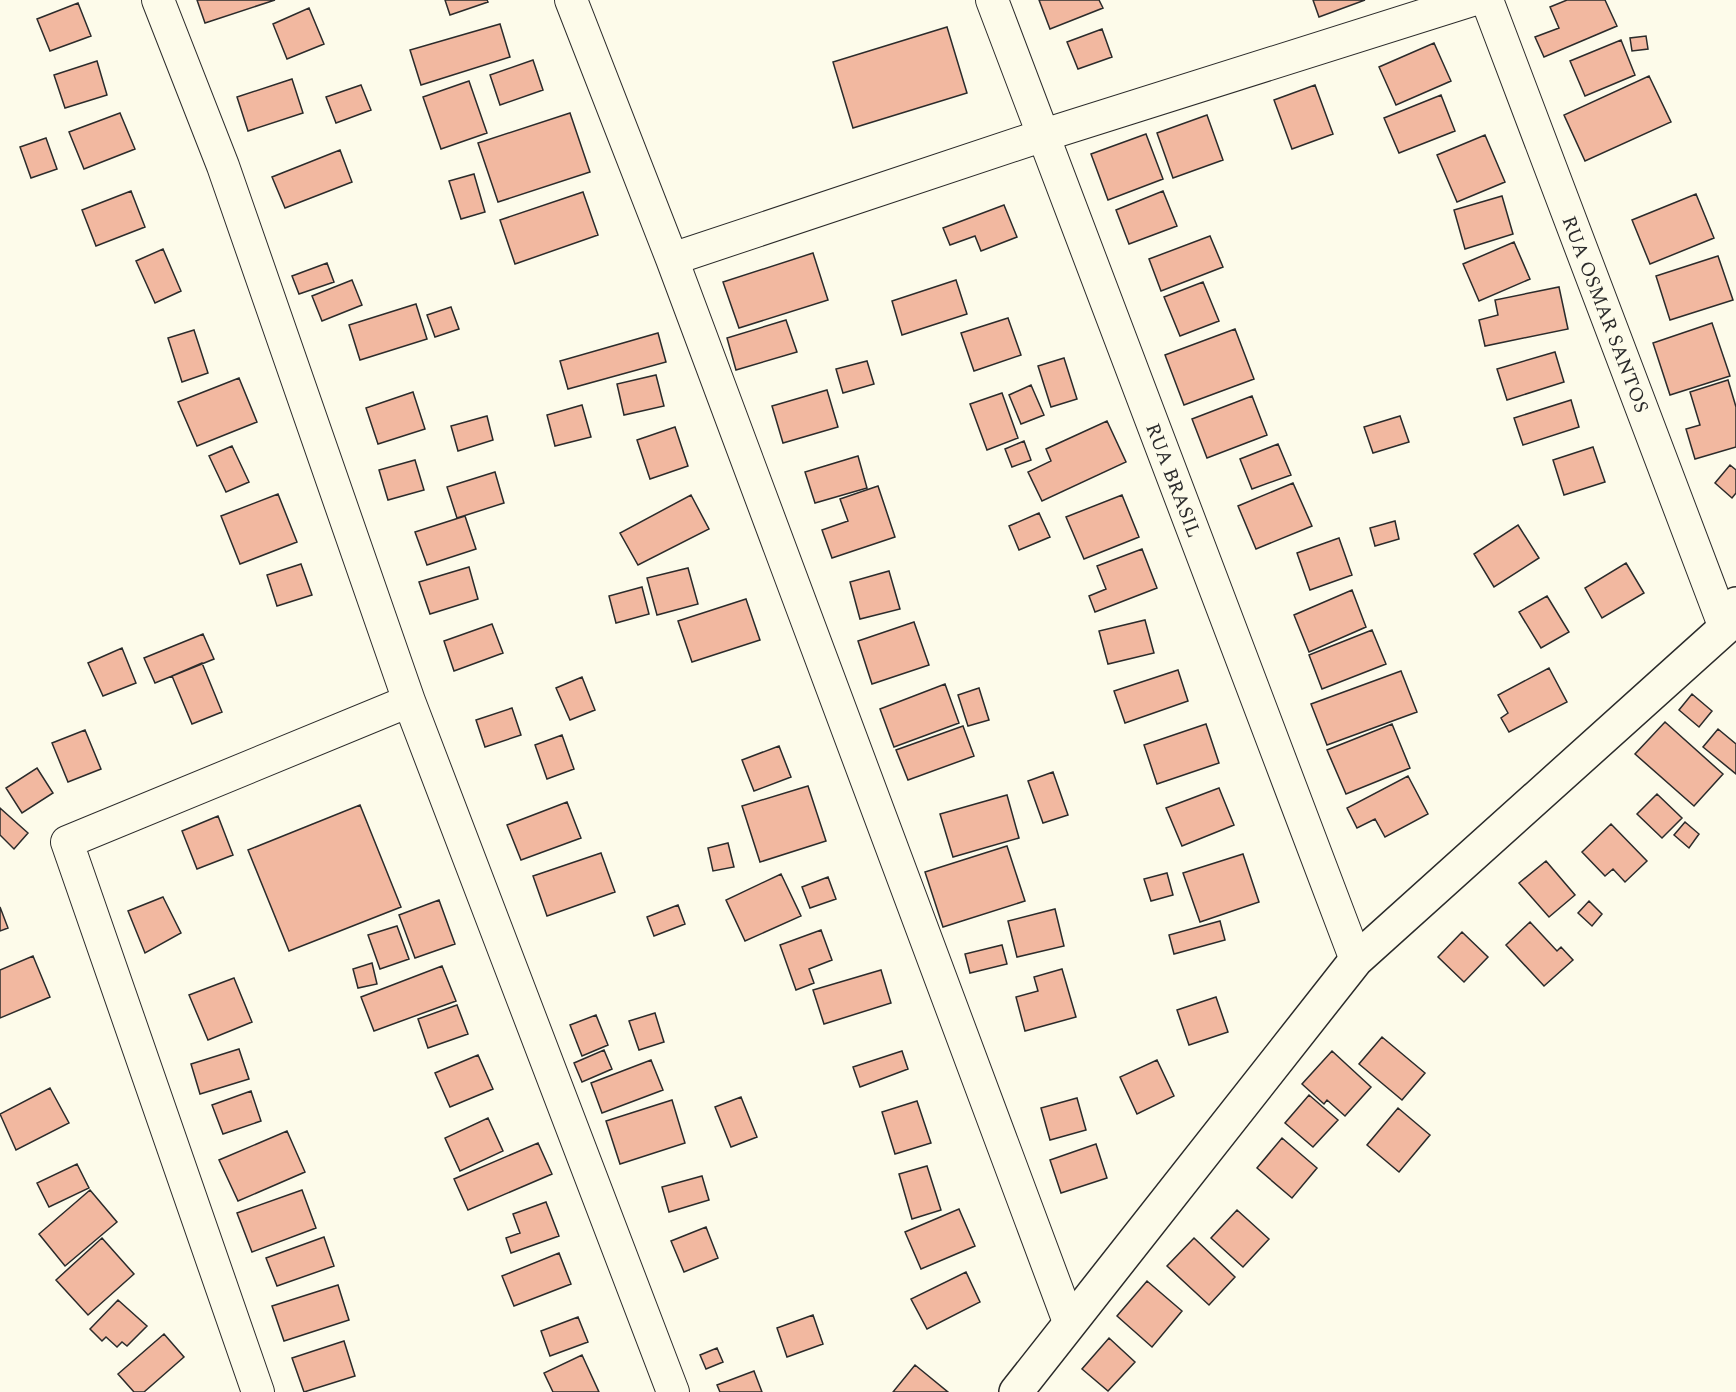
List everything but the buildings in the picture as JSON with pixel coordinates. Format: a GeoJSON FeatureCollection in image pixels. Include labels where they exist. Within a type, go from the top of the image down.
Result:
{"type":"FeatureCollection","features":[{"type":"Feature","properties":{"kind":"street"},"geometry":{"type":"LineString","coordinates":[[158,0],[226,177],[409,701],[673,1392]]}},
{"type":"Feature","properties":{"kind":"street"},"geometry":{"type":"LineString","coordinates":[[572,0],[672,259],[1069,1322]]}},
{"type":"Feature","properties":{"kind":"street","name":"RUA BRASIL"},"geometry":{"type":"LineString","coordinates":[[992,0],[1356,960]]}},
{"type":"Feature","properties":{"kind":"street"},"geometry":{"type":"LineString","coordinates":[[672,259],[1044,135],[1472,0]]}},
{"type":"Feature","properties":{"kind":"street","name":"RUA OSMAR SANTOS"},"geometry":{"type":"LineString","coordinates":[[1487,0],[1730,616]]}},
{"type":"Feature","properties":{"kind":"street"},"geometry":{"type":"LineString","coordinates":[[1016,1392],[1356,960],[1730,616]]}},
{"type":"Feature","properties":{"kind":"street"},"geometry":{"type":"LineString","coordinates":[[258,1392],[67,842],[409,701]]}}]}
